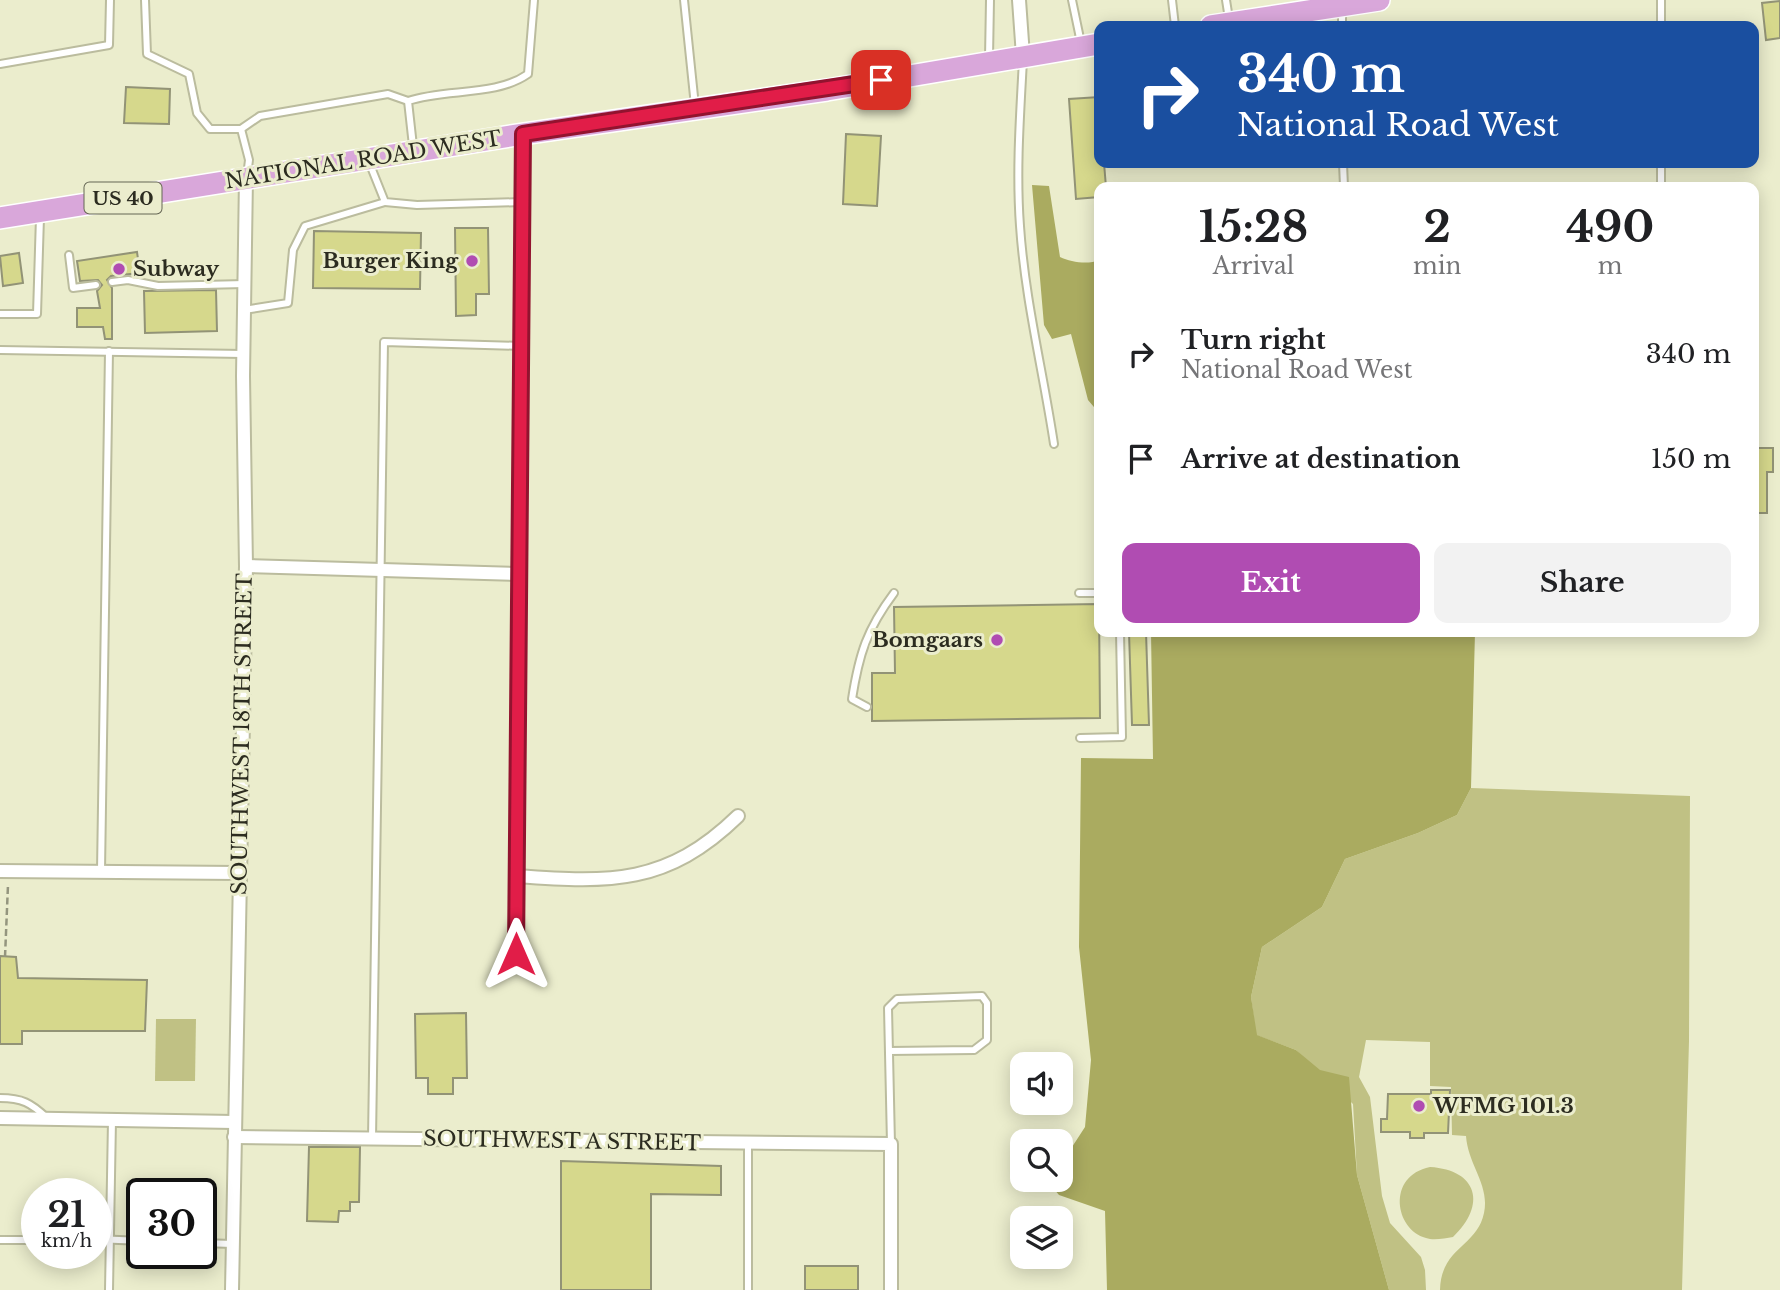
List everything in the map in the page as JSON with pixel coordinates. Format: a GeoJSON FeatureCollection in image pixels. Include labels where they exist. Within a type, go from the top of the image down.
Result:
{"type":"FeatureCollection","features":[{"type":"Feature","properties":{"kind":"main road"},"geometry":{"type":"LineString","coordinates":[[1238,21],[1307,6],[1342,16],[1379,0]]}},
{"type":"Feature","properties":{"kind":"main road","name":"NATIONAL ROAD WEST"},"geometry":{"type":"LineString","coordinates":[[0,218],[1090,45]]}},
{"type":"Feature","properties":{"kind":"street"},"geometry":{"type":"LineString","coordinates":[[1019,0],[1023,56]]}},
{"type":"Feature","properties":{"kind":"street"},"geometry":{"type":"LineString","coordinates":[[516,954],[523,134]]}},
{"type":"Feature","properties":{"kind":"street","name":"SOUTHWEST 18TH STREET"},"geometry":{"type":"LineString","coordinates":[[232,1290],[246,566],[243,354],[246,178]]}},
{"type":"Feature","properties":{"kind":"street"},"geometry":{"type":"LineString","coordinates":[[246,566],[519,573]]}},
{"type":"Feature","properties":{"kind":"street"},"geometry":{"type":"LineString","coordinates":[[517,876],[562,879],[632,877],[653,873],[710,843],[738,816]]}},
{"type":"Feature","properties":{"kind":"street"},"geometry":{"type":"LineString","coordinates":[[4,871],[238,873]]}},
{"type":"Feature","properties":{"kind":"street"},"geometry":{"type":"LineString","coordinates":[[0,1118],[234,1122]]}},
{"type":"Feature","properties":{"kind":"street","name":"SOUTHWEST A STREET"},"geometry":{"type":"LineString","coordinates":[[234,1138],[891,1144]]}},
{"type":"Feature","properties":{"kind":"street"},"geometry":{"type":"LineString","coordinates":[[891,1144],[891,1290]]}},
{"type":"Feature","properties":{"kind":"lane"},"geometry":{"type":"LineString","coordinates":[[0,64],[109,45],[110,0]]}},
{"type":"Feature","properties":{"kind":"lane"},"geometry":{"type":"LineString","coordinates":[[145,0],[147,54],[189,74],[197,113],[210,129],[241,129],[260,116],[388,94],[408,101],[429,93],[513,85],[528,74],[534,0]]}},
{"type":"Feature","properties":{"kind":"lane"},"geometry":{"type":"LineString","coordinates":[[684,0],[695,109]]}},
{"type":"Feature","properties":{"kind":"lane"},"geometry":{"type":"LineString","coordinates":[[989,62],[990,0]]}},
{"type":"Feature","properties":{"kind":"lane"},"geometry":{"type":"LineString","coordinates":[[1072,0],[1090,45]]}},
{"type":"Feature","properties":{"kind":"lane"},"geometry":{"type":"LineString","coordinates":[[1172,0],[1174,21]]}},
{"type":"Feature","properties":{"kind":"lane"},"geometry":{"type":"LineString","coordinates":[[1221,21],[1226,0]]}},
{"type":"Feature","properties":{"kind":"lane"},"geometry":{"type":"LineString","coordinates":[[1661,0],[1661,21]]}},
{"type":"Feature","properties":{"kind":"lane"},"geometry":{"type":"LineString","coordinates":[[1023,56],[1018,158],[1020,227],[1029,307],[1054,444]]}},
{"type":"Feature","properties":{"kind":"lane"},"geometry":{"type":"LineString","coordinates":[[408,101],[414,152]]}},
{"type":"Feature","properties":{"kind":"lane"},"geometry":{"type":"LineString","coordinates":[[241,129],[249,160],[246,178]]}},
{"type":"Feature","properties":{"kind":"lane"},"geometry":{"type":"LineString","coordinates":[[368,159],[385,202]]}},
{"type":"Feature","properties":{"kind":"lane"},"geometry":{"type":"LineString","coordinates":[[244,310],[288,303],[293,250],[304,226],[385,202],[417,205],[522,202]]}},
{"type":"Feature","properties":{"kind":"lane"},"geometry":{"type":"LineString","coordinates":[[0,314],[37,314],[40,211]]}},
{"type":"Feature","properties":{"kind":"lane"},"geometry":{"type":"LineString","coordinates":[[69,255],[73,288],[96,285]]}},
{"type":"Feature","properties":{"kind":"lane"},"geometry":{"type":"LineString","coordinates":[[111,282],[128,280],[158,286],[245,284]]}},
{"type":"Feature","properties":{"kind":"lane"},"geometry":{"type":"LineString","coordinates":[[372,1139],[384,342],[521,346]]}},
{"type":"Feature","properties":{"kind":"lane"},"geometry":{"type":"LineString","coordinates":[[0,350],[243,354]]}},
{"type":"Feature","properties":{"kind":"lane"},"geometry":{"type":"LineString","coordinates":[[101,872],[109,351]]}},
{"type":"Feature","properties":{"kind":"lane"},"geometry":{"type":"LineString","coordinates":[[867,707],[852,699],[862,645],[875,618],[894,593]]}},
{"type":"Feature","properties":{"kind":"lane"},"geometry":{"type":"LineString","coordinates":[[1079,593],[1094,593]]}},
{"type":"Feature","properties":{"kind":"lane"},"geometry":{"type":"LineString","coordinates":[[1080,738],[1122,737],[1120,637]]}},
{"type":"Feature","properties":{"kind":"lane"},"geometry":{"type":"LineString","coordinates":[[889,1051],[974,1050],[987,1040],[987,1003],[982,996],[897,999],[888,1008],[891,1144]]}},
{"type":"Feature","properties":{"kind":"lane"},"geometry":{"type":"LineString","coordinates":[[0,1098],[19,1098],[31,1103],[48,1119]]}},
{"type":"Feature","properties":{"kind":"lane"},"geometry":{"type":"LineString","coordinates":[[111,1178],[112,1121]]}},
{"type":"Feature","properties":{"kind":"lane"},"geometry":{"type":"LineString","coordinates":[[748,1142],[748,1290]]}},
{"type":"Feature","properties":{"kind":"lane"},"geometry":{"type":"LineString","coordinates":[[0,1240],[21,1240]]}},
{"type":"Feature","properties":{"kind":"lane"},"geometry":{"type":"LineString","coordinates":[[217,1244],[233,1244]]}},
{"type":"Feature","properties":{"kind":"lane"},"geometry":{"type":"LineString","coordinates":[[109,1269],[109,1290]]}},
{"type":"Feature","properties":{"kind":"path"},"geometry":{"type":"LineString","coordinates":[[4,871],[5,957]]}},
{"type":"Feature","properties":{"kind":"green space"},"geometry":{"type":"Polygon","coordinates":[[[1471,788],[1690,796],[1689,1041],[1682,1290],[1440,1290],[1446,1265],[1480,1224],[1484,1213],[1484,1193],[1470,1156],[1466,1136],[1452,1135],[1451,1087],[1430,1086],[1430,1042],[1366,1040],[1359,1077],[1370,1097],[1382,1196],[1390,1223],[1421,1257],[1425,1270],[1426,1290],[1389,1290],[1357,1175],[1353,1104],[1296,1050],[1256,1035],[1251,997],[1262,947],[1322,907],[1345,859],[1418,833],[1457,815],[1471,788]]]}},
{"type":"Feature","properties":{"kind":"green space"},"geometry":{"type":"Polygon","coordinates":[[[156,1019],[196,1019],[195,1081],[155,1081],[156,1019]]]}},
{"type":"Feature","properties":{"kind":"green space"},"geometry":{"type":"Polygon","coordinates":[[[1430,1167],[1459,1175],[1472,1191],[1470,1213],[1453,1237],[1426,1238],[1407,1225],[1402,1214],[1401,1191],[1406,1181],[1416,1172],[1430,1167]]]}},
{"type":"Feature","properties":{"kind":"shaded area"},"geometry":{"type":"Polygon","coordinates":[[[1032,185],[1049,186],[1060,257],[1080,262],[1094,261],[1094,407],[1088,400],[1071,334],[1052,339],[1044,325],[1032,185]]]}},
{"type":"Feature","properties":{"kind":"shaded area"},"geometry":{"type":"Polygon","coordinates":[[[1151,637],[1475,637],[1471,788],[1457,815],[1418,833],[1345,859],[1322,907],[1262,947],[1251,997],[1257,1035],[1296,1050],[1320,1070],[1349,1077],[1357,1175],[1389,1290],[1107,1290],[1105,1211],[1056,1192],[1073,1192],[1073,1146],[1085,1127],[1091,1060],[1079,947],[1081,758],[1153,759],[1151,637]]]}},
{"type":"Feature","properties":{"kind":"building"},"geometry":{"type":"Polygon","coordinates":[[[1780,1],[1780,38],[1766,40],[1762,3],[1780,1]]]}},
{"type":"Feature","properties":{"kind":"building"},"geometry":{"type":"Polygon","coordinates":[[[126,87],[170,89],[169,124],[124,123],[126,87]]]}},
{"type":"Feature","properties":{"kind":"building"},"geometry":{"type":"Polygon","coordinates":[[[1094,97],[1094,168],[1104,168],[1106,182],[1094,182],[1094,197],[1076,199],[1069,99],[1094,97]]]}},
{"type":"Feature","properties":{"kind":"building"},"geometry":{"type":"Polygon","coordinates":[[[846,134],[881,136],[877,206],[843,204],[846,134]]]}},
{"type":"Feature","properties":{"kind":"building","name":"Burger King"},"geometry":{"type":"Polygon","coordinates":[[[455,228],[488,228],[489,294],[476,294],[476,315],[456,316],[455,228]]]}},
{"type":"Feature","properties":{"kind":"building"},"geometry":{"type":"Polygon","coordinates":[[[314,231],[421,233],[420,289],[313,288],[314,231]]]}},
{"type":"Feature","properties":{"kind":"building"},"geometry":{"type":"Polygon","coordinates":[[[137,252],[140,273],[111,276],[107,280],[112,288],[112,339],[105,339],[103,327],[77,327],[77,308],[100,308],[97,291],[102,285],[98,280],[80,281],[77,261],[137,252]]]}},
{"type":"Feature","properties":{"kind":"building"},"geometry":{"type":"Polygon","coordinates":[[[19,253],[23,283],[3,286],[0,256],[19,253]]]}},
{"type":"Feature","properties":{"kind":"building"},"geometry":{"type":"Polygon","coordinates":[[[216,290],[217,331],[145,333],[144,291],[216,290]]]}},
{"type":"Feature","properties":{"kind":"building"},"geometry":{"type":"Polygon","coordinates":[[[1759,448],[1773,448],[1773,472],[1767,472],[1767,513],[1759,513],[1759,448]]]}},
{"type":"Feature","properties":{"kind":"building","name":"Bomgaars"},"geometry":{"type":"Polygon","coordinates":[[[1094,604],[1094,637],[1099,637],[1100,718],[872,721],[872,673],[895,673],[894,607],[1094,604]]]}},
{"type":"Feature","properties":{"kind":"building"},"geometry":{"type":"Polygon","coordinates":[[[1129,637],[1146,637],[1149,725],[1132,725],[1129,637]]]}},
{"type":"Feature","properties":{"kind":"building"},"geometry":{"type":"Polygon","coordinates":[[[0,956],[16,957],[18,978],[147,980],[145,1031],[22,1031],[22,1044],[0,1044],[0,956]]]}},
{"type":"Feature","properties":{"kind":"building"},"geometry":{"type":"Polygon","coordinates":[[[466,1013],[467,1078],[453,1078],[453,1094],[428,1094],[428,1078],[416,1078],[415,1014],[466,1013]]]}},
{"type":"Feature","properties":{"kind":"building","name":"WFMG 101.3"},"geometry":{"type":"Polygon","coordinates":[[[1431,1090],[1450,1090],[1448,1133],[1424,1133],[1424,1138],[1410,1138],[1410,1132],[1381,1132],[1381,1119],[1387,1119],[1388,1094],[1431,1094],[1431,1090]]]}},
{"type":"Feature","properties":{"kind":"building"},"geometry":{"type":"Polygon","coordinates":[[[309,1147],[360,1147],[359,1202],[350,1202],[350,1211],[339,1211],[338,1222],[307,1221],[309,1147]]]}},
{"type":"Feature","properties":{"kind":"building"},"geometry":{"type":"Polygon","coordinates":[[[561,1161],[721,1166],[721,1195],[651,1194],[651,1290],[561,1290],[561,1161]]]}},
{"type":"Feature","properties":{"kind":"building"},"geometry":{"type":"Polygon","coordinates":[[[805,1266],[858,1266],[858,1290],[805,1290],[805,1266]]]}},
{"type":"Feature","properties":{"kind":"place","name":"Burger King"},"geometry":{"type":"Point","coordinates":[472,261]}},
{"type":"Feature","properties":{"kind":"place","name":"Subway"},"geometry":{"type":"Point","coordinates":[119,269]}},
{"type":"Feature","properties":{"kind":"place","name":"Bomgaars"},"geometry":{"type":"Point","coordinates":[997,640]}},
{"type":"Feature","properties":{"kind":"place","name":"WFMG 101.3"},"geometry":{"type":"Point","coordinates":[1419,1106]}},
{"type":"Feature","properties":{"kind":"route"},"geometry":{"type":"LineString","coordinates":[[516,954],[523,134],[881,80]]}}]}
